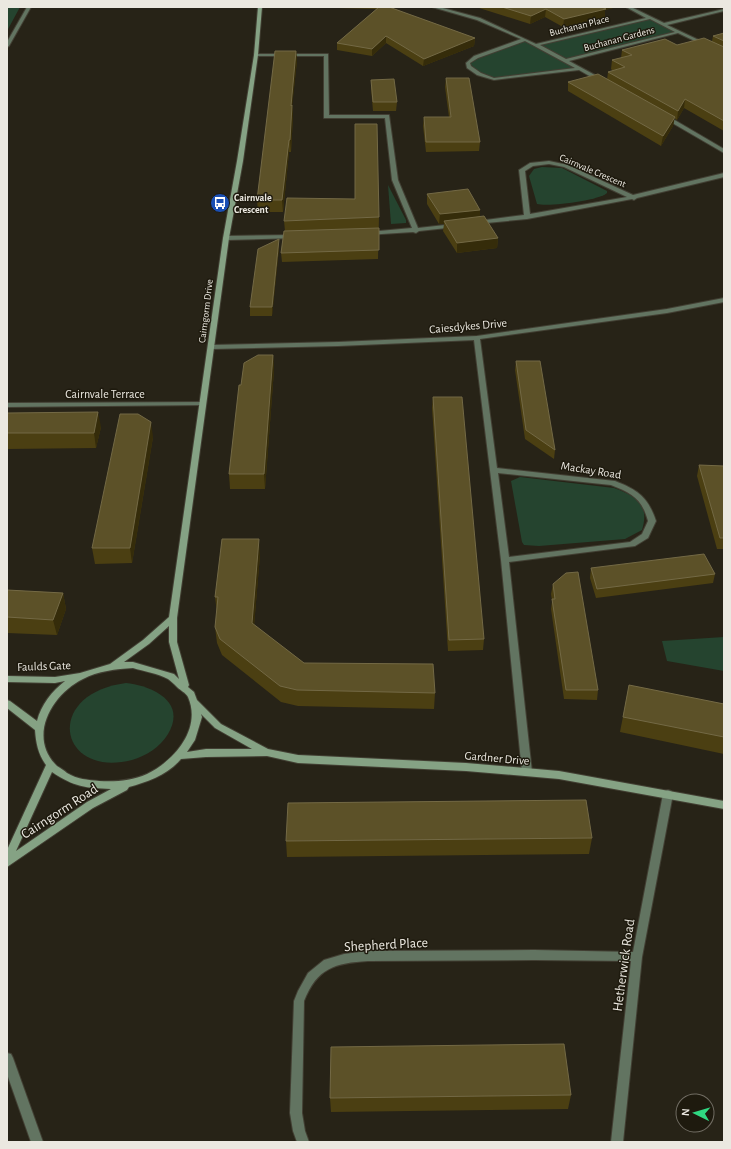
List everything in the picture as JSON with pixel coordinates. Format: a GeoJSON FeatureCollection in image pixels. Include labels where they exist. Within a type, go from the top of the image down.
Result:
{"type":"FeatureCollection","features":[{"type":"Feature","properties":{"kind":"street"},"geometry":{"type":"LineString","coordinates":[[7,46],[28,7]]}},
{"type":"Feature","properties":{"kind":"street","name":"Cairngorm Drive"},"geometry":{"type":"LineString","coordinates":[[184,685],[173,642],[173,618],[226,238],[240,161],[256,55],[260,7]]}},
{"type":"Feature","properties":{"kind":"street"},"geometry":{"type":"LineString","coordinates":[[434,7],[484,20],[536,45],[606,83]]}},
{"type":"Feature","properties":{"kind":"street"},"geometry":{"type":"LineString","coordinates":[[628,7],[724,54]]}},
{"type":"Feature","properties":{"kind":"street"},"geometry":{"type":"LineString","coordinates":[[664,24],[724,10]]}},
{"type":"Feature","properties":{"kind":"street","name":"Buchanan Place"},"geometry":{"type":"LineString","coordinates":[[536,45],[650,18]]}},
{"type":"Feature","properties":{"kind":"street","name":"Buchanan Gardens"},"geometry":{"type":"LineString","coordinates":[[564,61],[678,32]]}},
{"type":"Feature","properties":{"kind":"street"},"geometry":{"type":"LineString","coordinates":[[524,40],[476,57],[468,63],[469,67],[479,74],[494,79],[579,69]]}},
{"type":"Feature","properties":{"kind":"street"},"geometry":{"type":"LineString","coordinates":[[256,55],[326,55],[326,117],[387,116],[395,180],[416,230]]}},
{"type":"Feature","properties":{"kind":"street"},"geometry":{"type":"LineString","coordinates":[[659,113],[724,151]]}},
{"type":"Feature","properties":{"kind":"street","name":"Cairnvale Crescent"},"geometry":{"type":"LineString","coordinates":[[527,217],[522,170],[526,166],[542,163],[555,163],[566,166],[634,198]]}},
{"type":"Feature","properties":{"kind":"street","name":"Cairnvale Crescent"},"geometry":{"type":"LineString","coordinates":[[468,224],[527,217],[634,198],[724,175]]}},
{"type":"Feature","properties":{"kind":"street"},"geometry":{"type":"LineString","coordinates":[[358,234],[461,225]]}},
{"type":"Feature","properties":{"kind":"street"},"geometry":{"type":"LineString","coordinates":[[226,238],[297,237]]}},
{"type":"Feature","properties":{"kind":"street","name":"Caiesdykes Drive"},"geometry":{"type":"LineString","coordinates":[[212,346],[338,344],[477,338],[667,311],[724,300]]}},
{"type":"Feature","properties":{"kind":"street"},"geometry":{"type":"LineString","coordinates":[[477,338],[506,560],[527,772]]}},
{"type":"Feature","properties":{"kind":"street","name":"Cairnvale Terrace"},"geometry":{"type":"LineString","coordinates":[[7,405],[203,404]]}},
{"type":"Feature","properties":{"kind":"street","name":"Mackay Road"},"geometry":{"type":"LineString","coordinates":[[494,470],[612,483],[625,487],[643,499],[652,522],[645,536],[632,544],[506,560]]}},
{"type":"Feature","properties":{"kind":"street"},"geometry":{"type":"LineString","coordinates":[[113,666],[146,642],[173,618]]}},
{"type":"Feature","properties":{"kind":"street"},"geometry":{"type":"LineString","coordinates":[[133,665],[153,668],[170,675],[184,685],[196,703],[198,720],[193,738],[181,756],[172,764],[152,777],[128,784],[106,786],[84,784],[66,777],[51,765],[40,747],[38,727],[43,712],[52,698],[65,686],[81,676],[113,666],[133,665]]}},
{"type":"Feature","properties":{"kind":"street","name":"Faulds Gate"},"geometry":{"type":"LineString","coordinates":[[7,679],[55,680],[81,676]]}},
{"type":"Feature","properties":{"kind":"street"},"geometry":{"type":"LineString","coordinates":[[7,703],[38,727]]}},
{"type":"Feature","properties":{"kind":"street","name":"Gardner Drive"},"geometry":{"type":"LineString","coordinates":[[196,703],[218,726],[267,752],[298,760],[466,767],[559,775],[724,805]]}},
{"type":"Feature","properties":{"kind":"street","name":"Gardner Drive"},"geometry":{"type":"LineString","coordinates":[[181,756],[206,753],[267,752]]}},
{"type":"Feature","properties":{"kind":"street","name":"Cairngorm Road"},"geometry":{"type":"LineString","coordinates":[[7,862],[51,765]]}},
{"type":"Feature","properties":{"kind":"street","name":"Cairngorm Road"},"geometry":{"type":"LineString","coordinates":[[7,862],[90,805],[128,784]]}},
{"type":"Feature","properties":{"kind":"street","name":"Hetherwick Road"},"geometry":{"type":"LineString","coordinates":[[616,1142],[637,957],[668,794]]}},
{"type":"Feature","properties":{"kind":"street","name":"Shepherd Place"},"geometry":{"type":"LineString","coordinates":[[303,1142],[299,1131],[296,1113],[299,1000],[304,988],[311,978],[320,969],[334,961],[385,956],[590,955],[637,957]]}},
{"type":"Feature","properties":{"kind":"street"},"geometry":{"type":"LineString","coordinates":[[7,1058],[38,1142]]}},
{"type":"Feature","properties":{"kind":"green space"},"geometry":{"type":"Polygon","coordinates":[[[7,7],[20,7],[7,31],[7,7]]]}},
{"type":"Feature","properties":{"kind":"green space"},"geometry":{"type":"Polygon","coordinates":[[[650,18],[678,32],[565,61],[579,69],[494,79],[486,77],[469,67],[471,60],[524,40],[536,45],[650,18]]]}},
{"type":"Feature","properties":{"kind":"green space"},"geometry":{"type":"Polygon","coordinates":[[[542,167],[562,168],[607,191],[607,193],[594,199],[573,203],[551,205],[537,204],[529,176],[534,169],[542,167]]]}},
{"type":"Feature","properties":{"kind":"green space"},"geometry":{"type":"Polygon","coordinates":[[[388,185],[406,220],[406,223],[391,224],[388,185]]]}},
{"type":"Feature","properties":{"kind":"green space"},"geometry":{"type":"Polygon","coordinates":[[[520,477],[614,488],[629,494],[639,502],[642,507],[644,521],[642,530],[625,539],[539,546],[524,545],[522,542],[511,481],[520,477]]]}},
{"type":"Feature","properties":{"kind":"green space"},"geometry":{"type":"Polygon","coordinates":[[[724,637],[724,671],[667,661],[662,641],[724,637]]]}},
{"type":"Feature","properties":{"kind":"green space"},"geometry":{"type":"Polygon","coordinates":[[[126,683],[147,688],[156,692],[170,705],[173,713],[173,723],[168,734],[161,743],[152,750],[132,760],[107,763],[88,758],[76,747],[70,733],[72,717],[81,702],[99,690],[126,683]]]}},
{"type":"Feature","properties":{"kind":"building"},"geometry":{"type":"Polygon","coordinates":[[[379,7],[389,7],[475,38],[424,59],[386,36],[372,49],[337,43],[379,7]]]}},
{"type":"Feature","properties":{"kind":"building"},"geometry":{"type":"Polygon","coordinates":[[[502,7],[602,7],[606,9],[564,19],[546,9],[531,16],[502,7]]]}},
{"type":"Feature","properties":{"kind":"building"},"geometry":{"type":"Polygon","coordinates":[[[724,33],[724,41],[713,36],[724,33]]]}},
{"type":"Feature","properties":{"kind":"building"},"geometry":{"type":"Polygon","coordinates":[[[704,38],[724,47],[724,121],[685,99],[678,111],[608,72],[625,67],[612,60],[632,55],[622,50],[665,39],[677,45],[704,38]]]}},
{"type":"Feature","properties":{"kind":"building"},"geometry":{"type":"Polygon","coordinates":[[[275,51],[296,51],[291,106],[292,105],[290,140],[282,200],[257,200],[275,51]]]}},
{"type":"Feature","properties":{"kind":"building"},"geometry":{"type":"Polygon","coordinates":[[[598,74],[675,117],[663,136],[568,82],[598,74]]]}},
{"type":"Feature","properties":{"kind":"building"},"geometry":{"type":"Polygon","coordinates":[[[446,78],[469,78],[480,142],[426,142],[424,117],[451,117],[446,78]]]}},
{"type":"Feature","properties":{"kind":"building"},"geometry":{"type":"Polygon","coordinates":[[[394,79],[397,102],[373,102],[371,80],[394,79]]]}},
{"type":"Feature","properties":{"kind":"building"},"geometry":{"type":"Polygon","coordinates":[[[355,124],[377,124],[379,217],[284,221],[287,198],[355,199],[355,124]]]}},
{"type":"Feature","properties":{"kind":"building"},"geometry":{"type":"Polygon","coordinates":[[[468,189],[480,210],[440,214],[427,194],[468,189]]]}},
{"type":"Feature","properties":{"kind":"building"},"geometry":{"type":"Polygon","coordinates":[[[484,216],[498,238],[457,243],[444,221],[484,216]]]}},
{"type":"Feature","properties":{"kind":"building"},"geometry":{"type":"Polygon","coordinates":[[[379,228],[379,250],[281,253],[284,231],[379,228]]]}},
{"type":"Feature","properties":{"kind":"building"},"geometry":{"type":"Polygon","coordinates":[[[279,239],[272,307],[250,307],[258,249],[279,239]]]}},
{"type":"Feature","properties":{"kind":"building"},"geometry":{"type":"Polygon","coordinates":[[[258,355],[273,355],[264,474],[229,474],[239,385],[241,385],[244,363],[258,355]]]}},
{"type":"Feature","properties":{"kind":"building"},"geometry":{"type":"Polygon","coordinates":[[[516,361],[540,361],[555,450],[526,430],[516,361]]]}},
{"type":"Feature","properties":{"kind":"building"},"geometry":{"type":"Polygon","coordinates":[[[433,397],[462,397],[484,639],[449,640],[433,397]]]}},
{"type":"Feature","properties":{"kind":"building"},"geometry":{"type":"Polygon","coordinates":[[[98,412],[94,433],[7,433],[7,413],[98,412]]]}},
{"type":"Feature","properties":{"kind":"building"},"geometry":{"type":"Polygon","coordinates":[[[120,414],[138,414],[151,422],[130,548],[92,548],[120,414]]]}},
{"type":"Feature","properties":{"kind":"building"},"geometry":{"type":"Polygon","coordinates":[[[699,465],[724,466],[724,538],[720,538],[699,465]]]}},
{"type":"Feature","properties":{"kind":"building"},"geometry":{"type":"Polygon","coordinates":[[[222,539],[259,539],[252,623],[304,663],[433,664],[435,693],[297,690],[280,686],[220,639],[215,627],[218,597],[215,597],[222,539]]]}},
{"type":"Feature","properties":{"kind":"building"},"geometry":{"type":"Polygon","coordinates":[[[704,554],[715,574],[597,589],[591,568],[704,554]]]}},
{"type":"Feature","properties":{"kind":"building"},"geometry":{"type":"Polygon","coordinates":[[[578,572],[598,690],[566,690],[552,599],[555,599],[553,584],[566,573],[578,572]]]}},
{"type":"Feature","properties":{"kind":"building"},"geometry":{"type":"Polygon","coordinates":[[[7,590],[63,593],[53,620],[7,617],[7,590]]]}},
{"type":"Feature","properties":{"kind":"building"},"geometry":{"type":"Polygon","coordinates":[[[629,685],[724,704],[724,737],[623,717],[629,685]]]}},
{"type":"Feature","properties":{"kind":"building"},"geometry":{"type":"Polygon","coordinates":[[[586,800],[592,838],[286,841],[288,803],[586,800]]]}},
{"type":"Feature","properties":{"kind":"building"},"geometry":{"type":"Polygon","coordinates":[[[564,1044],[571,1095],[330,1098],[331,1047],[564,1044]]]}},
{"type":"Feature","properties":{"kind":"place","name":"Cairnvale Crescent"},"geometry":{"type":"Point","coordinates":[220,203]}}]}
